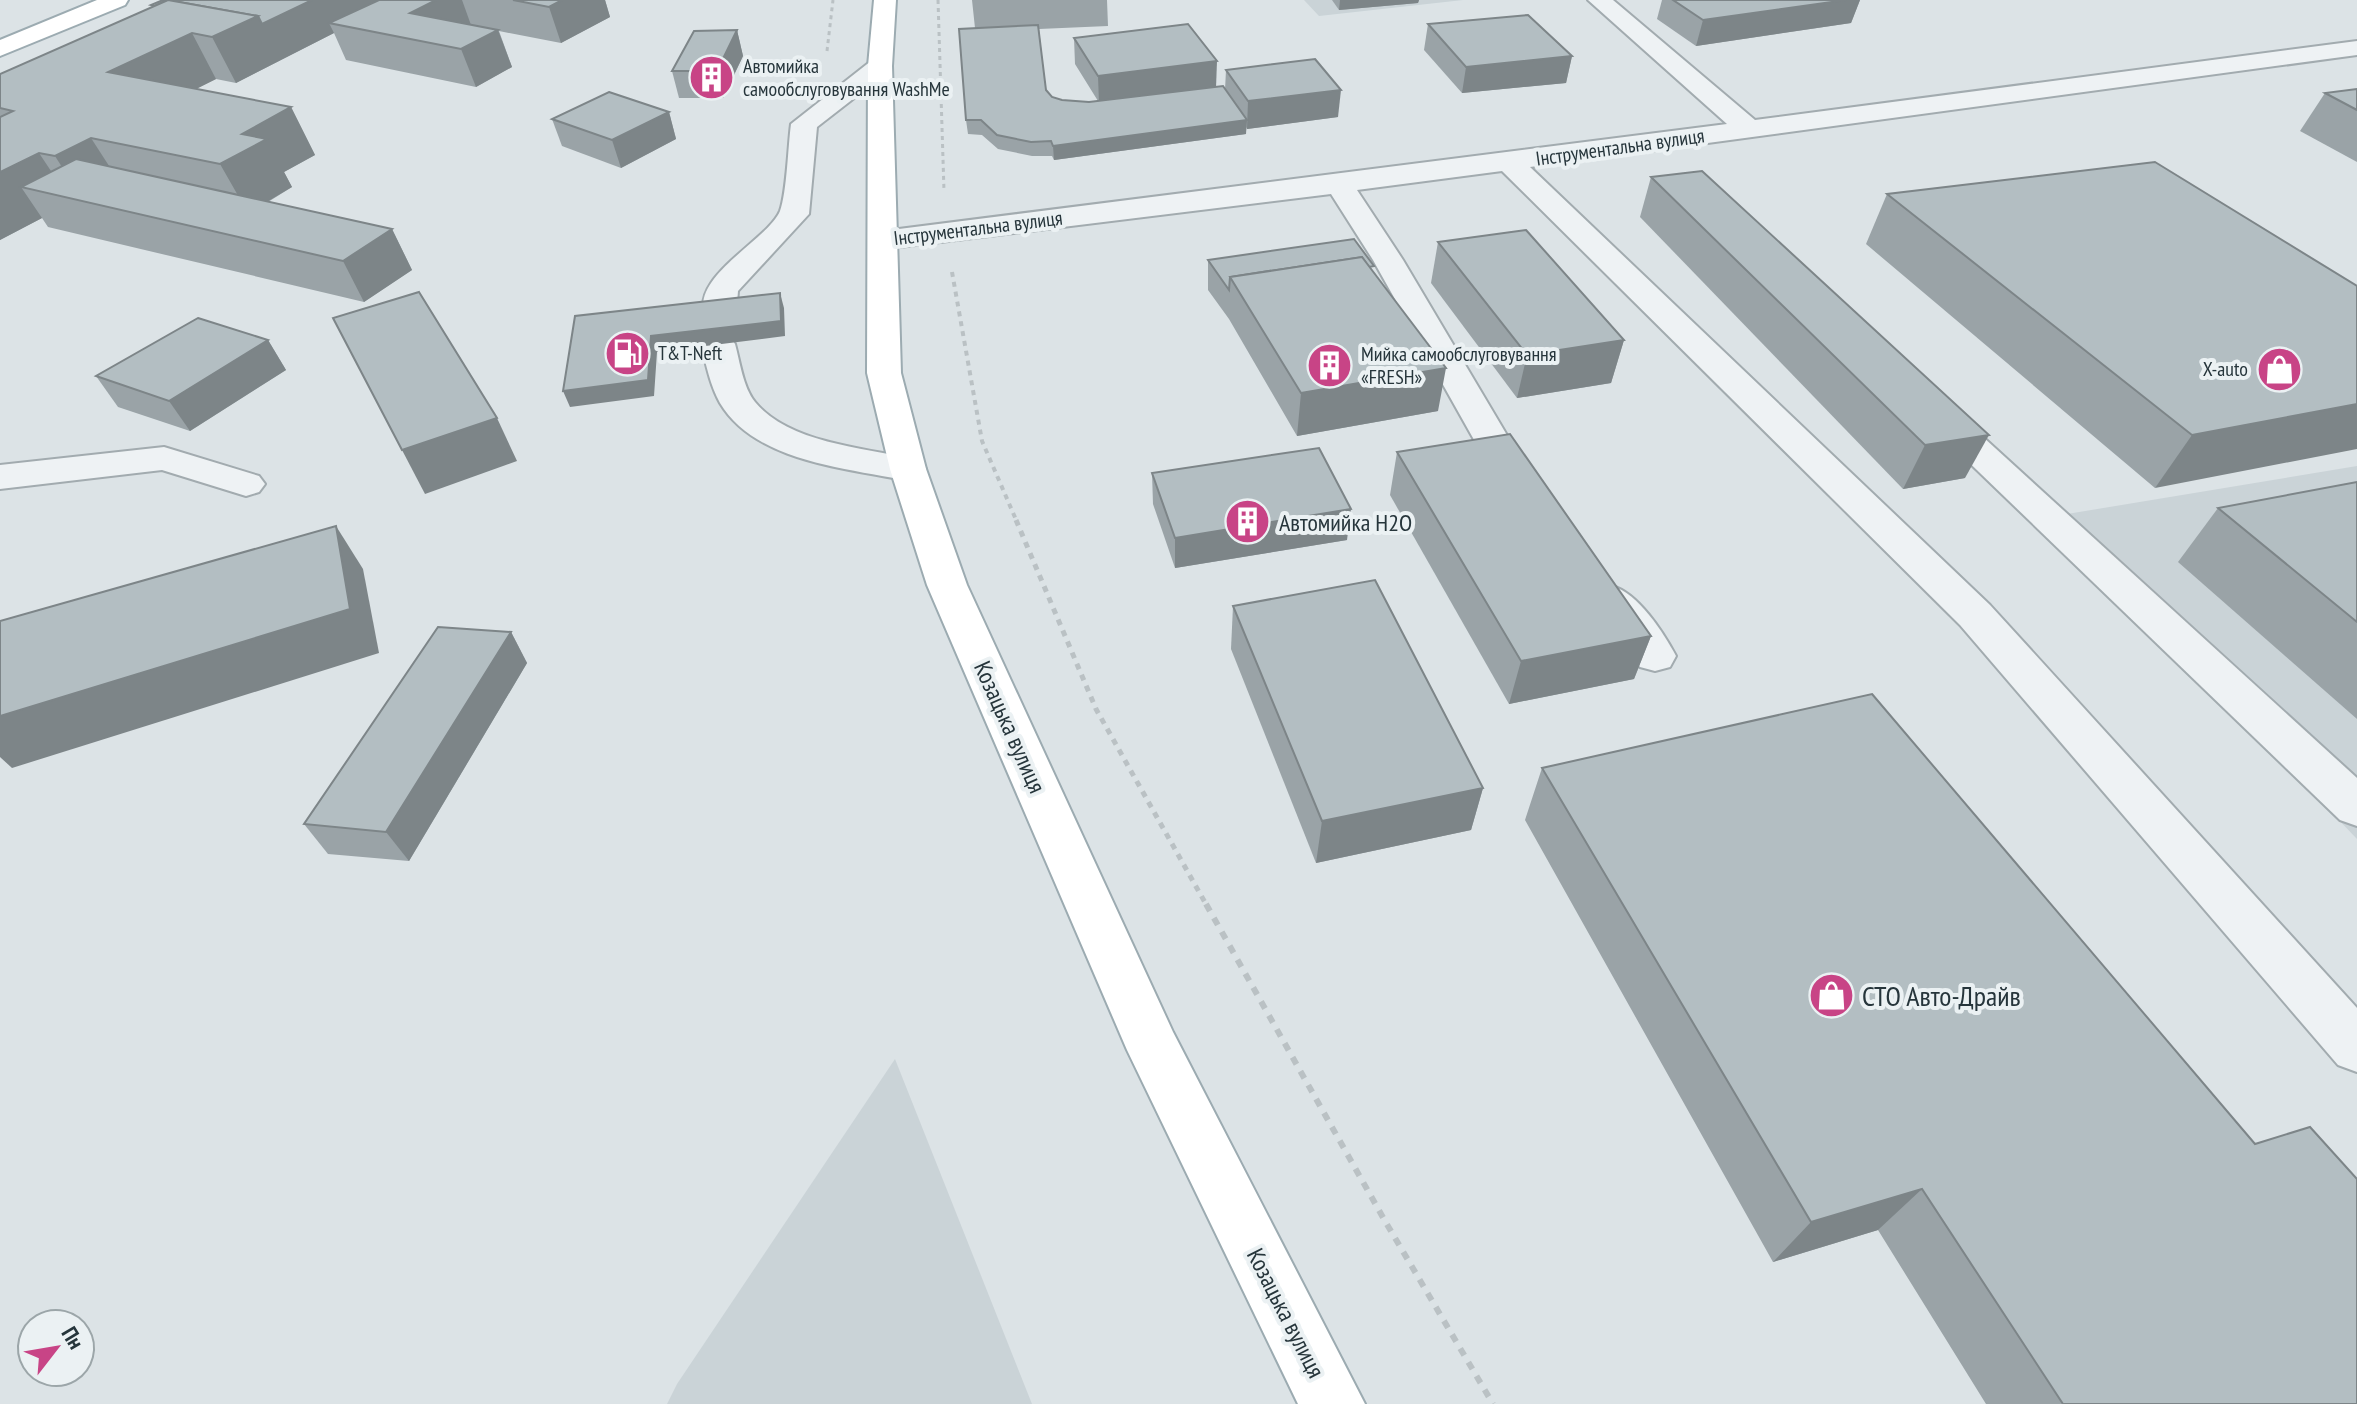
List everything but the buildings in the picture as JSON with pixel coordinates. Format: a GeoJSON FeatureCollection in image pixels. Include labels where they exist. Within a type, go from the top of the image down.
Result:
{"type":"FeatureCollection","features":[{"type":"Feature","properties":{"kind":"main road"},"geometry":{"type":"LineString","coordinates":[[0,49],[117,0]]}},
{"type":"Feature","properties":{"kind":"main road","name":"Козацька вулиця"},"geometry":{"type":"LineString","coordinates":[[885,0],[880,66],[884,373],[908,469],[947,585],[1154,1050],[1332,1404]]}},
{"type":"Feature","properties":{"kind":"street"},"geometry":{"type":"LineString","coordinates":[[1599,0],[1749,129]]}},
{"type":"Feature","properties":{"kind":"street","name":"Інструментальна вулиця"},"geometry":{"type":"LineString","coordinates":[[883,240],[1509,162],[2357,48]]}},
{"type":"Feature","properties":{"kind":"street"},"geometry":{"type":"LineString","coordinates":[[880,66],[804,124],[794,214],[722,289],[719,330],[728,382],[741,408],[767,430],[814,448],[908,469]]}},
{"type":"Feature","properties":{"kind":"street"},"geometry":{"type":"LineString","coordinates":[[1650,143],[1679,169]]}},
{"type":"Feature","properties":{"kind":"street"},"geometry":{"type":"LineString","coordinates":[[1509,162],[1975,615],[2357,1047]]}},
{"type":"Feature","properties":{"kind":"street"},"geometry":{"type":"LineString","coordinates":[[1339,184],[1388,260],[1495,446],[1542,508]]}},
{"type":"Feature","properties":{"kind":"street"},"geometry":{"type":"LineString","coordinates":[[1910,387],[2357,807]]}},
{"type":"Feature","properties":{"kind":"street"},"geometry":{"type":"LineString","coordinates":[[0,477],[164,458],[246,484]]}},
{"type":"Feature","properties":{"kind":"street"},"geometry":{"type":"LineString","coordinates":[[1589,570],[1655,656]]}},
{"type":"Feature","properties":{"kind":"path"},"geometry":{"type":"LineString","coordinates":[[938,0],[944,196]]}},
{"type":"Feature","properties":{"kind":"path"},"geometry":{"type":"LineString","coordinates":[[951,263],[982,441],[1096,709],[1385,1221],[1493,1404]]}},
{"type":"Feature","properties":{"kind":"shaded area"},"geometry":{"type":"Polygon","coordinates":[[[1304,0],[1463,0],[1319,16],[1304,0]]]}},
{"type":"Feature","properties":{"kind":"shaded area"},"geometry":{"type":"Polygon","coordinates":[[[2357,466],[2357,839],[2049,517],[2357,466]]]}},
{"type":"Feature","properties":{"kind":"shaded area"},"geometry":{"type":"Polygon","coordinates":[[[895,1059],[1032,1404],[667,1404],[677,1384],[895,1059]]]}},
{"type":"Feature","properties":{"kind":"place","name":"Автомийка самообслуговування WashMe"},"geometry":{"type":"Point","coordinates":[712,77]}},
{"type":"Feature","properties":{"kind":"place","name":"T&T-Neft"},"geometry":{"type":"Point","coordinates":[627,353]}},
{"type":"Feature","properties":{"kind":"place","name":"Мийка самообслуговування «FRESH»"},"geometry":{"type":"Point","coordinates":[1330,365]}},
{"type":"Feature","properties":{"kind":"place","name":"X-auto"},"geometry":{"type":"Point","coordinates":[2279,369]}},
{"type":"Feature","properties":{"kind":"place","name":"Автомийка H2O"},"geometry":{"type":"Point","coordinates":[1248,522]}},
{"type":"Feature","properties":{"kind":"place","name":"СТО Авто-Драйв"},"geometry":{"type":"Point","coordinates":[1831,995]}}]}
